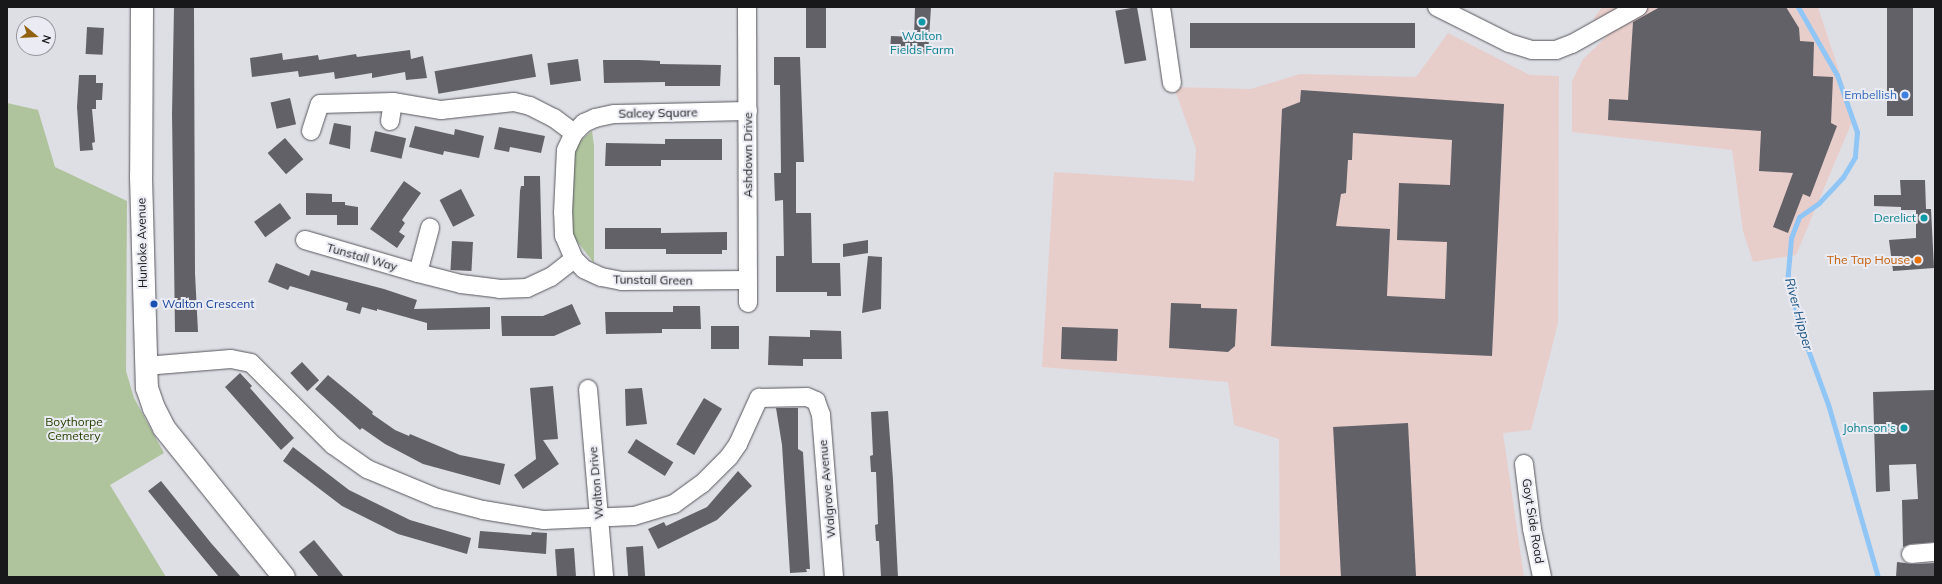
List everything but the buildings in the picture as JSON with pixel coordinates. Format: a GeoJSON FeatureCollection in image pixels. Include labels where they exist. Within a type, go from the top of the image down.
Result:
{"type":"FeatureCollection","features":[{"type":"Feature","properties":{"kind":"street","name":"Hunloke Avenue"},"geometry":{"type":"LineString","coordinates":[[142,7],[141,177],[145,366],[152,401],[164,428],[284,577]]}},
{"type":"Feature","properties":{"kind":"street","name":"Ashdown Drive"},"geometry":{"type":"LineString","coordinates":[[747,7],[748,304]]}},
{"type":"Feature","properties":{"kind":"street"},"geometry":{"type":"LineString","coordinates":[[1161,7],[1172,83]]}},
{"type":"Feature","properties":{"kind":"street"},"geometry":{"type":"LineString","coordinates":[[1440,8],[1509,43],[1532,50],[1556,50],[1638,7]]}},
{"type":"Feature","properties":{"kind":"street"},"geometry":{"type":"LineString","coordinates":[[390,121],[393,102]]}},
{"type":"Feature","properties":{"kind":"street"},"geometry":{"type":"LineString","coordinates":[[311,131],[320,104],[393,102],[441,110],[514,102],[530,106],[554,118],[574,133]]}},
{"type":"Feature","properties":{"kind":"street","name":"Salcey Square"},"geometry":{"type":"LineString","coordinates":[[574,133],[584,124],[604,115],[748,111]]}},
{"type":"Feature","properties":{"kind":"street","name":"Tunstall Green"},"geometry":{"type":"LineString","coordinates":[[574,133],[566,150],[563,206],[564,236],[574,259],[593,274],[612,280],[748,280]]}},
{"type":"Feature","properties":{"kind":"street"},"geometry":{"type":"LineString","coordinates":[[418,273],[430,228]]}},
{"type":"Feature","properties":{"kind":"street","name":"Tunstall Way"},"geometry":{"type":"LineString","coordinates":[[306,240],[418,273],[484,287],[527,288],[551,277],[574,259]]}},
{"type":"Feature","properties":{"kind":"street"},"geometry":{"type":"LineString","coordinates":[[145,366],[242,360],[258,368],[333,445],[368,469],[394,481],[437,498],[483,510],[544,520],[600,519]]}},
{"type":"Feature","properties":{"kind":"street","name":"Walton Drive"},"geometry":{"type":"LineString","coordinates":[[588,389],[604,577]]}},
{"type":"Feature","properties":{"kind":"street","name":"Walgrove Avenue"},"geometry":{"type":"LineString","coordinates":[[600,519],[655,511],[689,495],[729,457],[738,444],[759,398],[795,396],[807,397],[816,401],[821,415],[834,577]]}},
{"type":"Feature","properties":{"kind":"street","name":"Goyt Side Road"},"geometry":{"type":"LineString","coordinates":[[1524,464],[1532,529],[1542,577]]}},
{"type":"Feature","properties":{"kind":"street"},"geometry":{"type":"LineString","coordinates":[[1911,554],[1935,552]]}},
{"type":"Feature","properties":{"kind":"shaded area"},"geometry":{"type":"Polygon","coordinates":[[[1602,7],[1818,7],[1854,117],[1796,255],[1753,262],[1743,231],[1732,150],[1572,132],[1572,81],[1583,59],[1607,36],[1594,18],[1602,7]]]}},
{"type":"Feature","properties":{"kind":"shaded area"},"geometry":{"type":"Polygon","coordinates":[[[1448,33],[1530,75],[1559,76],[1558,323],[1531,430],[1503,433],[1524,577],[1280,577],[1279,439],[1234,425],[1228,382],[1042,367],[1054,172],[1194,181],[1196,149],[1174,87],[1251,89],[1300,74],[1416,77],[1448,33]]]}},
{"type":"Feature","properties":{"kind":"green space","name":"Boythorpe Cemetery"},"geometry":{"type":"Polygon","coordinates":[[[7,103],[38,110],[55,167],[127,201],[126,371],[134,398],[164,453],[110,485],[166,577],[7,577],[7,103]]]}},
{"type":"Feature","properties":{"kind":"green space"},"geometry":{"type":"Polygon","coordinates":[[[592,131],[594,146],[594,263],[572,235],[572,157],[579,142],[592,131]]]}},
{"type":"Feature","properties":{"kind":"waterway","name":"River Hipper"},"geometry":{"type":"LineString","coordinates":[[1798,7],[1837,75],[1857,132],[1855,157],[1843,177],[1819,203],[1799,217],[1791,238],[1788,276],[1800,328],[1828,404],[1878,577]]}},
{"type":"Feature","properties":{"kind":"place","name":"Walton Fields Farm"},"geometry":{"type":"Point","coordinates":[922,22]}},
{"type":"Feature","properties":{"kind":"place","name":"Embellish"},"geometry":{"type":"Point","coordinates":[1905,95]}},
{"type":"Feature","properties":{"kind":"place","name":"Derelict"},"geometry":{"type":"Point","coordinates":[1924,218]}},
{"type":"Feature","properties":{"kind":"place","name":"The Tap House"},"geometry":{"type":"Point","coordinates":[1918,260]}},
{"type":"Feature","properties":{"kind":"place","name":"Walton Crescent"},"geometry":{"type":"Point","coordinates":[154,304]}},
{"type":"Feature","properties":{"kind":"place","name":"Johnson's"},"geometry":{"type":"Point","coordinates":[1904,428]}}]}
